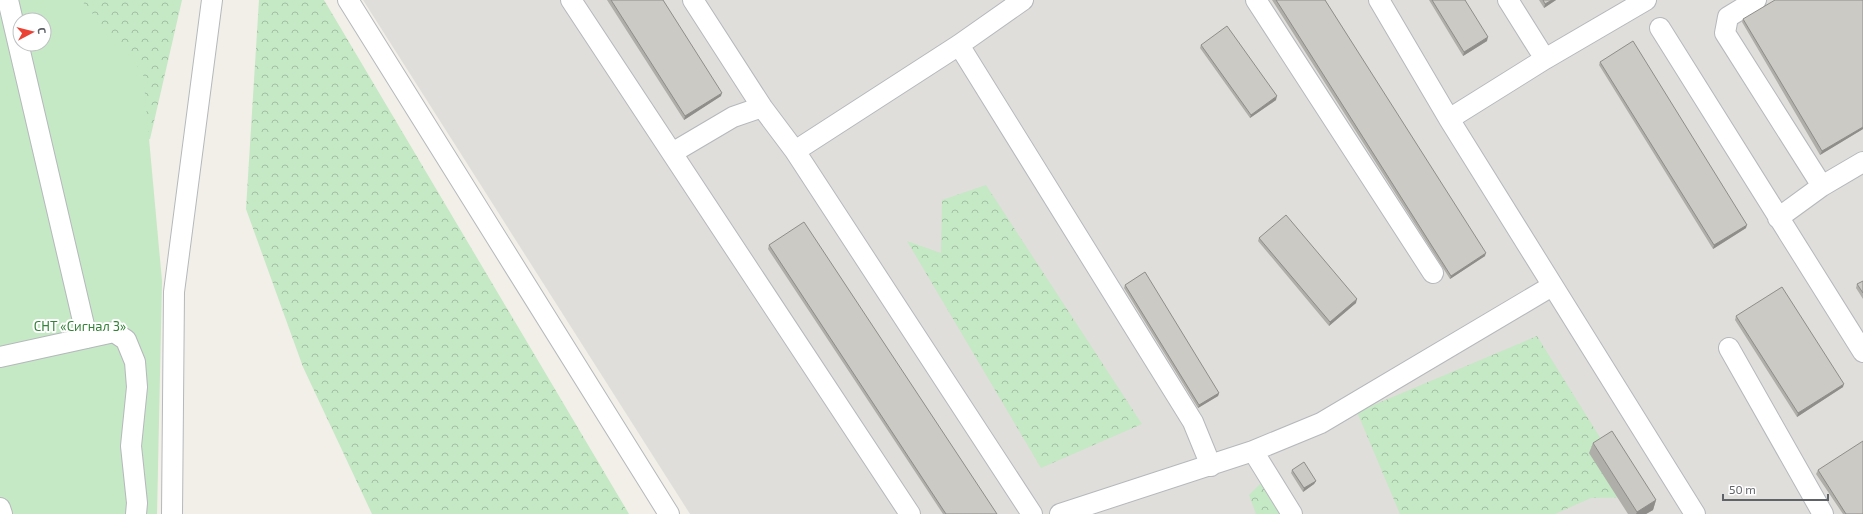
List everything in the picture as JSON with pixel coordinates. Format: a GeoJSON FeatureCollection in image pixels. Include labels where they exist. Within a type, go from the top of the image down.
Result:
{"type":"FeatureCollection","features":[{"type":"Feature","properties":{"kind":"street"},"geometry":{"type":"LineString","coordinates":[[8,0],[87,338]]}},
{"type":"Feature","properties":{"kind":"street"},"geometry":{"type":"LineString","coordinates":[[172,514],[174,292],[212,0]]}},
{"type":"Feature","properties":{"kind":"street"},"geometry":{"type":"LineString","coordinates":[[348,0],[669,514]]}},
{"type":"Feature","properties":{"kind":"street"},"geometry":{"type":"LineString","coordinates":[[571,0],[910,514]]}},
{"type":"Feature","properties":{"kind":"street"},"geometry":{"type":"LineString","coordinates":[[693,0],[762,107],[796,151],[1032,514]]}},
{"type":"Feature","properties":{"kind":"street"},"geometry":{"type":"LineString","coordinates":[[796,151],[959,45],[1023,0]]}},
{"type":"Feature","properties":{"kind":"street"},"geometry":{"type":"LineString","coordinates":[[1256,0],[1433,273]]}},
{"type":"Feature","properties":{"kind":"street"},"geometry":{"type":"LineString","coordinates":[[1378,0],[1449,119],[1695,514]]}},
{"type":"Feature","properties":{"kind":"street"},"geometry":{"type":"LineString","coordinates":[[1508,0],[1545,59]]}},
{"type":"Feature","properties":{"kind":"street"},"geometry":{"type":"LineString","coordinates":[[1449,119],[1545,59],[1646,0]]}},
{"type":"Feature","properties":{"kind":"street"},"geometry":{"type":"LineString","coordinates":[[1756,0],[1728,17],[1725,33],[1822,186]]}},
{"type":"Feature","properties":{"kind":"street"},"geometry":{"type":"LineString","coordinates":[[1660,28],[1863,352]]}},
{"type":"Feature","properties":{"kind":"street"},"geometry":{"type":"LineString","coordinates":[[959,45],[1194,422],[1210,466]]}},
{"type":"Feature","properties":{"kind":"street"},"geometry":{"type":"LineString","coordinates":[[672,153],[733,117],[762,107]]}},
{"type":"Feature","properties":{"kind":"street"},"geometry":{"type":"LineString","coordinates":[[1778,218],[1822,186],[1863,162]]}},
{"type":"Feature","properties":{"kind":"street"},"geometry":{"type":"LineString","coordinates":[[1060,514],[1210,466],[1321,424],[1552,286]]}},
{"type":"Feature","properties":{"kind":"street"},"geometry":{"type":"LineString","coordinates":[[0,357],[114,332],[126,340],[135,362],[137,387],[131,446],[137,503],[136,514]]}},
{"type":"Feature","properties":{"kind":"street"},"geometry":{"type":"LineString","coordinates":[[1729,348],[1823,514]]}},
{"type":"Feature","properties":{"kind":"street"},"geometry":{"type":"LineString","coordinates":[[1253,451],[1292,514]]}},
{"type":"Feature","properties":{"kind":"street"},"geometry":{"type":"LineString","coordinates":[[0,508],[2,514]]}},
{"type":"Feature","properties":{"kind":"shaded area"},"geometry":{"type":"Polygon","coordinates":[[[363,0],[1863,0],[1863,514],[690,514],[363,0]]]}},
{"type":"Feature","properties":{"kind":"green space","name":"СНТ «Сигнал 3»"},"geometry":{"type":"Polygon","coordinates":[[[0,0],[81,0],[143,73],[162,281],[157,514],[0,514],[0,0]]]}},
{"type":"Feature","properties":{"kind":"green space"},"geometry":{"type":"Polygon","coordinates":[[[38,0],[182,0],[150,139],[111,148],[52,28],[52,12],[44,12],[38,0]]]}},
{"type":"Feature","properties":{"kind":"green space"},"geometry":{"type":"Polygon","coordinates":[[[259,0],[324,0],[629,514],[372,514],[303,367],[246,209],[259,0]]]}},
{"type":"Feature","properties":{"kind":"green space"},"geometry":{"type":"Polygon","coordinates":[[[986,185],[1142,424],[1041,468],[907,241],[941,253],[942,200],[986,185]]]}},
{"type":"Feature","properties":{"kind":"green space"},"geometry":{"type":"Polygon","coordinates":[[[1537,336],[1637,497],[1591,498],[1555,514],[1400,514],[1357,412],[1537,336]]]}},
{"type":"Feature","properties":{"kind":"green space"},"geometry":{"type":"Polygon","coordinates":[[[1262,482],[1282,514],[1256,514],[1249,495],[1262,482]]]}},
{"type":"Feature","properties":{"kind":"building"},"geometry":{"type":"Polygon","coordinates":[[[611,0],[663,0],[722,93],[685,116],[611,0]]]}},
{"type":"Feature","properties":{"kind":"building"},"geometry":{"type":"Polygon","coordinates":[[[1276,0],[1325,0],[1486,253],[1451,276],[1276,0]]]}},
{"type":"Feature","properties":{"kind":"building"},"geometry":{"type":"Polygon","coordinates":[[[1432,0],[1465,0],[1488,37],[1464,52],[1432,0]]]}},
{"type":"Feature","properties":{"kind":"building"},"geometry":{"type":"Polygon","coordinates":[[[1543,0],[1552,0],[1545,4],[1543,0]]]}},
{"type":"Feature","properties":{"kind":"building"},"geometry":{"type":"Polygon","coordinates":[[[1775,0],[1863,0],[1863,127],[1822,151],[1743,19],[1775,0]]]}},
{"type":"Feature","properties":{"kind":"building"},"geometry":{"type":"Polygon","coordinates":[[[1227,26],[1277,96],[1251,115],[1201,45],[1227,26]]]}},
{"type":"Feature","properties":{"kind":"building"},"geometry":{"type":"Polygon","coordinates":[[[1633,41],[1747,225],[1714,245],[1600,62],[1633,41]]]}},
{"type":"Feature","properties":{"kind":"building"},"geometry":{"type":"Polygon","coordinates":[[[1286,215],[1357,299],[1330,322],[1259,238],[1286,215]]]}},
{"type":"Feature","properties":{"kind":"building"},"geometry":{"type":"Polygon","coordinates":[[[804,222],[997,514],[946,514],[769,245],[804,222]]]}},
{"type":"Feature","properties":{"kind":"building"},"geometry":{"type":"Polygon","coordinates":[[[1145,272],[1219,393],[1199,405],[1125,285],[1145,272]]]}},
{"type":"Feature","properties":{"kind":"building"},"geometry":{"type":"Polygon","coordinates":[[[1863,281],[1863,293],[1857,284],[1863,281]]]}},
{"type":"Feature","properties":{"kind":"building"},"geometry":{"type":"Polygon","coordinates":[[[1782,287],[1844,384],[1798,413],[1736,316],[1782,287]]]}},
{"type":"Feature","properties":{"kind":"building"},"geometry":{"type":"Polygon","coordinates":[[[1612,431],[1656,500],[1637,512],[1593,443],[1612,431]]]}},
{"type":"Feature","properties":{"kind":"building"},"geometry":{"type":"Polygon","coordinates":[[[1863,441],[1863,514],[1846,514],[1818,470],[1863,441]]]}},
{"type":"Feature","properties":{"kind":"building"},"geometry":{"type":"Polygon","coordinates":[[[1304,462],[1316,481],[1304,488],[1292,470],[1304,462]]]}}]}
